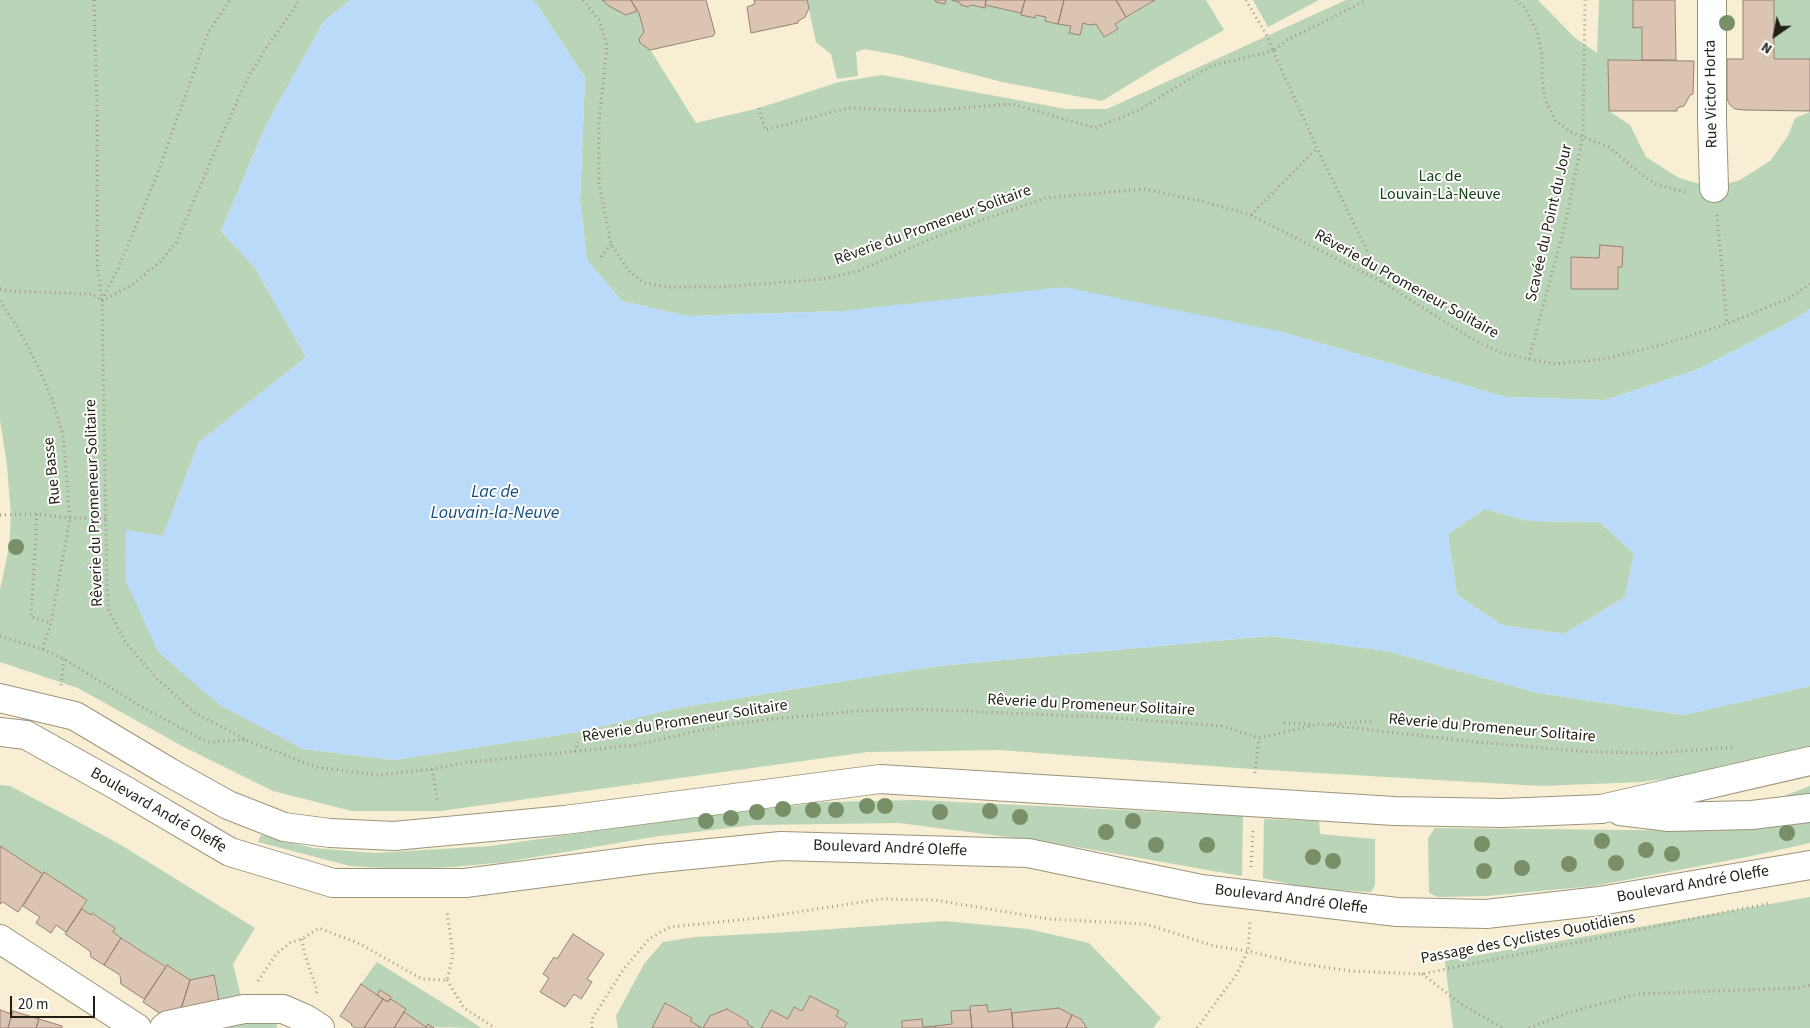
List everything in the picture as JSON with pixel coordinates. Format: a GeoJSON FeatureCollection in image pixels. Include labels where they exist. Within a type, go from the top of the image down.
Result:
{"type":"FeatureCollection","features":[{"type":"Feature","properties":{"kind":"main road","name":"Rue Victor Horta"},"geometry":{"type":"LineString","coordinates":[[1712,0],[1712,120],[1715,192]]}},
{"type":"Feature","properties":{"kind":"main road"},"geometry":{"type":"LineString","coordinates":[[0,698],[75,716],[228,805],[284,827],[330,833],[394,836],[556,820],[880,779],[1394,811],[1503,813],[1601,809],[1669,817],[1752,815],[1810,808]]}},
{"type":"Feature","properties":{"kind":"main road","name":"Boulevard André Oleffe"},"geometry":{"type":"LineString","coordinates":[[0,732],[26,735],[230,852],[333,883],[465,882],[650,859],[781,846],[801,846],[1028,853],[1202,889],[1397,912],[1486,914],[1600,901],[1810,865]]}},
{"type":"Feature","properties":{"kind":"main road"},"geometry":{"type":"LineString","coordinates":[[1601,809],[1810,761]]}},
{"type":"Feature","properties":{"kind":"main road"},"geometry":{"type":"LineString","coordinates":[[0,939],[137,1028]]}},
{"type":"Feature","properties":{"kind":"main road"},"geometry":{"type":"LineString","coordinates":[[164,1028],[168,1025],[244,1009],[283,1010],[313,1024]]}},
{"type":"Feature","properties":{"kind":"path","name":"Rêverie du Promeneur Solitaire"},"geometry":{"type":"LineString","coordinates":[[94,0],[97,111],[97,263],[102,301],[107,590],[109,611],[126,643],[157,678],[194,712],[246,740],[316,767],[377,775],[635,744],[744,723],[859,711],[913,709],[1102,717],[1222,726],[1259,738],[1319,724],[1476,742],[1590,752],[1658,753],[1737,746]]}},
{"type":"Feature","properties":{"kind":"path"},"geometry":{"type":"LineString","coordinates":[[102,301],[118,269],[156,177],[208,33],[230,0]]}},
{"type":"Feature","properties":{"kind":"path"},"geometry":{"type":"LineString","coordinates":[[102,301],[130,286],[161,261],[176,243],[225,128],[250,76],[266,48],[300,0]]}},
{"type":"Feature","properties":{"kind":"path","name":"Rêverie du Promeneur Solitaire"},"geometry":{"type":"LineString","coordinates":[[583,0],[599,20],[608,45],[599,122],[599,183],[611,244],[629,271],[644,283],[670,287],[722,287],[824,279],[858,271],[940,235],[1044,198],[1144,189],[1201,200],[1251,215],[1384,284],[1474,340],[1504,354],[1554,364],[1604,359],[1660,345],[1727,324],[1788,298],[1810,284]]}},
{"type":"Feature","properties":{"kind":"path"},"geometry":{"type":"LineString","coordinates":[[1246,0],[1267,36],[1317,148],[1384,284]]}},
{"type":"Feature","properties":{"kind":"path"},"geometry":{"type":"LineString","coordinates":[[759,108],[765,130],[848,108],[925,111],[1012,104],[1095,128],[1139,110],[1211,66],[1273,51],[1287,40],[1367,0]]}},
{"type":"Feature","properties":{"kind":"path"},"geometry":{"type":"LineString","coordinates":[[1516,0],[1524,7],[1537,31],[1542,54],[1542,78],[1545,99],[1556,121],[1570,132],[1583,135],[1609,147],[1642,175],[1656,184],[1678,191],[1715,192],[1727,324]]}},
{"type":"Feature","properties":{"kind":"path","name":"Scavée du Point du Jour"},"geometry":{"type":"LineString","coordinates":[[1529,359],[1565,225],[1583,135],[1585,0]]}},
{"type":"Feature","properties":{"kind":"path"},"geometry":{"type":"LineString","coordinates":[[1251,215],[1317,148]]}},
{"type":"Feature","properties":{"kind":"path"},"geometry":{"type":"LineString","coordinates":[[601,257],[611,244]]}},
{"type":"Feature","properties":{"kind":"path"},"geometry":{"type":"LineString","coordinates":[[0,289],[8,291],[92,294],[102,301]]}},
{"type":"Feature","properties":{"kind":"path","name":"Rue Basse"},"geometry":{"type":"LineString","coordinates":[[0,301],[16,325],[37,364],[52,399],[63,435],[70,518],[51,623],[42,649]]}},
{"type":"Feature","properties":{"kind":"path"},"geometry":{"type":"LineString","coordinates":[[0,515],[37,514],[70,518],[107,518]]}},
{"type":"Feature","properties":{"kind":"path"},"geometry":{"type":"LineString","coordinates":[[37,514],[31,618],[51,623]]}},
{"type":"Feature","properties":{"kind":"path"},"geometry":{"type":"LineString","coordinates":[[0,636],[42,649],[68,661],[142,707],[207,742],[246,740]]}},
{"type":"Feature","properties":{"kind":"path"},"geometry":{"type":"LineString","coordinates":[[1284,723],[1319,724],[1371,721]]}},
{"type":"Feature","properties":{"kind":"path"},"geometry":{"type":"LineString","coordinates":[[1255,774],[1259,738]]}},
{"type":"Feature","properties":{"kind":"path"},"geometry":{"type":"LineString","coordinates":[[575,752],[578,742]]}},
{"type":"Feature","properties":{"kind":"path"},"geometry":{"type":"LineString","coordinates":[[432,769],[440,811]]}},
{"type":"Feature","properties":{"kind":"path"},"geometry":{"type":"LineString","coordinates":[[1250,875],[1254,823]]}},
{"type":"Feature","properties":{"kind":"path","name":"Passage des Cyclistes Quotidiens"},"geometry":{"type":"LineString","coordinates":[[592,1028],[592,1019],[623,970],[649,939],[670,926],[760,918],[881,899],[935,900],[1048,919],[1146,924],[1214,946],[1248,950],[1297,963],[1350,971],[1422,974],[1771,903]]}},
{"type":"Feature","properties":{"kind":"path"},"geometry":{"type":"LineString","coordinates":[[447,910],[453,955],[447,980],[464,1008],[490,1027],[495,1028]]}},
{"type":"Feature","properties":{"kind":"path"},"geometry":{"type":"LineString","coordinates":[[1197,1028],[1236,975],[1248,950],[1250,918]]}},
{"type":"Feature","properties":{"kind":"path"},"geometry":{"type":"LineString","coordinates":[[244,1009],[260,976],[277,953],[290,943],[302,939],[320,928],[360,944],[422,979],[447,980]]}},
{"type":"Feature","properties":{"kind":"path"},"geometry":{"type":"LineString","coordinates":[[302,939],[305,955],[317,990],[313,1024]]}},
{"type":"Feature","properties":{"kind":"path"},"geometry":{"type":"LineString","coordinates":[[1422,974],[1461,1004],[1503,1028]]}},
{"type":"Feature","properties":{"kind":"path"},"geometry":{"type":"LineString","coordinates":[[1529,1028],[1570,1012],[1638,994],[1798,988],[1810,985]]}},
{"type":"Feature","properties":{"kind":"green space"},"geometry":{"type":"Polygon","coordinates":[[[0,0],[350,0],[324,21],[267,123],[221,231],[255,268],[306,357],[199,442],[163,536],[127,530],[303,749],[394,760],[578,732],[677,708],[938,666],[1270,636],[1387,651],[1538,693],[1684,715],[1810,686],[1810,751],[1734,769],[1642,782],[1541,786],[1251,769],[999,750],[868,752],[440,811],[352,811],[273,791],[182,746],[78,688],[0,662],[0,590],[9,547],[11,516],[7,465],[0,420],[0,0]]]}},
{"type":"Feature","properties":{"kind":"green space","name":"Lac de Louvain-Là-Neuve"},"geometry":{"type":"Polygon","coordinates":[[[531,0],[602,0],[626,15],[637,11],[644,32],[639,39],[640,43],[648,46],[696,123],[759,108],[839,82],[882,75],[1066,109],[1107,109],[1346,0],[1538,0],[1574,37],[1597,53],[1599,0],[1633,0],[1633,28],[1642,27],[1642,60],[1608,60],[1609,111],[1630,125],[1646,157],[1679,178],[1714,188],[1740,180],[1770,161],[1788,136],[1795,118],[1810,112],[1810,309],[1788,323],[1696,370],[1605,400],[1506,397],[1278,331],[840,311],[688,316],[622,301],[587,260],[580,200],[585,78],[536,3],[531,0]]]}},
{"type":"Feature","properties":{"kind":"green space"},"geometry":{"type":"Polygon","coordinates":[[[807,0],[935,0],[944,4],[946,0],[952,0],[968,7],[971,5],[984,8],[985,5],[1035,18],[1036,15],[1046,17],[1045,21],[1071,26],[1069,33],[1080,35],[1083,23],[1089,25],[1096,24],[1104,37],[1118,29],[1115,24],[1155,0],[1206,0],[1224,30],[1102,101],[1002,82],[898,55],[864,49],[856,52],[858,76],[837,79],[831,54],[816,42],[807,0]]]}},
{"type":"Feature","properties":{"kind":"green space"},"geometry":{"type":"Polygon","coordinates":[[[1253,0],[1319,0],[1268,27],[1253,0]]]}},
{"type":"Feature","properties":{"kind":"green space"},"geometry":{"type":"Polygon","coordinates":[[[1774,0],[1810,0],[1810,59],[1774,59],[1774,0]]]}},
{"type":"Feature","properties":{"kind":"green space"},"geometry":{"type":"Polygon","coordinates":[[[1485,509],[1527,521],[1600,522],[1634,554],[1625,597],[1564,634],[1502,625],[1457,595],[1448,534],[1485,509]]]}},
{"type":"Feature","properties":{"kind":"green space"},"geometry":{"type":"Polygon","coordinates":[[[0,785],[10,786],[121,845],[255,928],[233,964],[242,1000],[220,1006],[214,975],[190,980],[167,965],[166,967],[113,932],[115,928],[93,913],[91,915],[82,909],[87,900],[0,846],[0,785]]]}},
{"type":"Feature","properties":{"kind":"green space"},"geometry":{"type":"Polygon","coordinates":[[[1810,786],[1810,794],[1779,798],[1810,786]]]}},
{"type":"Feature","properties":{"kind":"green space"},"geometry":{"type":"Polygon","coordinates":[[[916,800],[1243,816],[1242,876],[1054,843],[899,823],[754,825],[653,837],[506,862],[403,869],[350,866],[258,842],[261,835],[313,848],[375,853],[491,846],[679,819],[825,802],[916,800]]]}},
{"type":"Feature","properties":{"kind":"green space"},"geometry":{"type":"Polygon","coordinates":[[[1264,819],[1319,821],[1320,834],[1375,839],[1375,885],[1371,892],[1307,888],[1263,878],[1264,819]]]}},
{"type":"Feature","properties":{"kind":"green space"},"geometry":{"type":"Polygon","coordinates":[[[1810,820],[1810,843],[1747,857],[1594,886],[1487,896],[1438,897],[1429,893],[1428,838],[1435,828],[1716,831],[1810,820]]]}},
{"type":"Feature","properties":{"kind":"green space"},"geometry":{"type":"Polygon","coordinates":[[[1810,897],[1810,1028],[1453,1028],[1445,961],[1810,897]]]}},
{"type":"Feature","properties":{"kind":"green space"},"geometry":{"type":"Polygon","coordinates":[[[944,921],[1028,929],[1089,943],[1161,1018],[1153,1028],[1087,1028],[1081,1019],[1059,1008],[1012,1013],[1011,1009],[988,1012],[987,1005],[970,1006],[970,1010],[951,1011],[952,1024],[923,1027],[922,1019],[902,1021],[902,1028],[844,1028],[846,1023],[836,1016],[839,1011],[810,996],[802,1011],[794,1007],[788,1019],[771,1010],[761,1028],[754,1028],[747,1024],[748,1020],[727,1009],[702,1028],[690,1021],[692,1018],[665,1003],[652,1028],[618,1028],[616,1016],[644,964],[663,942],[695,937],[944,921]]]}},
{"type":"Feature","properties":{"kind":"green space"},"geometry":{"type":"Polygon","coordinates":[[[377,962],[481,1028],[426,1027],[404,1012],[406,1009],[391,999],[391,997],[380,990],[377,995],[361,984],[377,962]]]}},
{"type":"Feature","properties":{"kind":"green space"},"geometry":{"type":"Polygon","coordinates":[[[256,1018],[276,1020],[277,1028],[207,1028],[256,1018]]]}},
{"type":"Feature","properties":{"kind":"water","name":"Lac de Louvain-la-Neuve"},"geometry":{"type":"Polygon","coordinates":[[[350,0],[531,0],[536,3],[585,78],[580,200],[587,260],[622,301],[688,316],[840,311],[1064,287],[1278,331],[1506,397],[1605,400],[1696,370],[1788,323],[1810,309],[1810,686],[1684,715],[1538,693],[1387,651],[1270,636],[938,666],[677,708],[578,732],[394,760],[303,749],[221,706],[158,652],[125,579],[126,530],[163,536],[199,442],[306,357],[255,268],[221,231],[267,123],[324,21],[350,0]],[[1485,509],[1448,534],[1457,595],[1502,625],[1564,634],[1625,597],[1634,554],[1600,522],[1527,521],[1485,509]]]}},
{"type":"Feature","properties":{"kind":"building"},"geometry":{"type":"Polygon","coordinates":[[[602,0],[631,0],[637,11],[626,15],[602,0]]]}},
{"type":"Feature","properties":{"kind":"building"},"geometry":{"type":"Polygon","coordinates":[[[631,0],[706,0],[715,33],[713,36],[650,50],[640,43],[639,39],[644,32],[639,13],[631,0]]]}},
{"type":"Feature","properties":{"kind":"building"},"geometry":{"type":"Polygon","coordinates":[[[754,0],[807,0],[809,8],[805,17],[798,21],[798,23],[751,33],[747,7],[755,4],[754,0]]]}},
{"type":"Feature","properties":{"kind":"building"},"geometry":{"type":"Polygon","coordinates":[[[935,0],[946,0],[945,4],[935,0]]]}},
{"type":"Feature","properties":{"kind":"building"},"geometry":{"type":"Polygon","coordinates":[[[952,0],[986,0],[985,8],[971,5],[968,7],[952,0]]]}},
{"type":"Feature","properties":{"kind":"building"},"geometry":{"type":"Polygon","coordinates":[[[986,0],[1025,0],[1021,13],[985,5],[986,0]]]}},
{"type":"Feature","properties":{"kind":"building"},"geometry":{"type":"Polygon","coordinates":[[[1025,0],[1064,0],[1058,24],[1045,21],[1046,17],[1036,15],[1035,18],[1021,15],[1025,0]]]}},
{"type":"Feature","properties":{"kind":"building"},"geometry":{"type":"Polygon","coordinates":[[[1064,0],[1116,0],[1126,17],[1115,24],[1118,29],[1104,37],[1096,24],[1089,25],[1083,23],[1080,35],[1069,33],[1071,26],[1058,24],[1064,0]]]}},
{"type":"Feature","properties":{"kind":"building"},"geometry":{"type":"Polygon","coordinates":[[[1116,0],[1155,0],[1126,17],[1116,0]]]}},
{"type":"Feature","properties":{"kind":"building"},"geometry":{"type":"Polygon","coordinates":[[[1633,0],[1675,0],[1676,60],[1642,60],[1642,27],[1633,28],[1633,0]]]}},
{"type":"Feature","properties":{"kind":"building"},"geometry":{"type":"Polygon","coordinates":[[[1743,0],[1774,0],[1774,59],[1810,59],[1810,111],[1744,110],[1735,109],[1730,105],[1727,99],[1727,59],[1743,59],[1743,0]]]}},
{"type":"Feature","properties":{"kind":"building"},"geometry":{"type":"Polygon","coordinates":[[[1608,60],[1694,61],[1693,94],[1690,95],[1684,106],[1677,108],[1677,111],[1609,111],[1608,60]]]}},
{"type":"Feature","properties":{"kind":"building"},"geometry":{"type":"Polygon","coordinates":[[[1600,245],[1623,247],[1622,267],[1618,267],[1618,289],[1571,289],[1571,257],[1599,258],[1600,245]]]}},
{"type":"Feature","properties":{"kind":"building"},"geometry":{"type":"Polygon","coordinates":[[[0,846],[43,874],[18,912],[3,902],[0,904],[0,846]]]}},
{"type":"Feature","properties":{"kind":"building"},"geometry":{"type":"Polygon","coordinates":[[[44,872],[87,900],[66,932],[56,925],[51,933],[36,923],[40,917],[23,906],[44,872]]]}},
{"type":"Feature","properties":{"kind":"building"},"geometry":{"type":"Polygon","coordinates":[[[82,909],[91,915],[92,913],[115,928],[113,932],[121,938],[104,965],[91,957],[90,951],[65,934],[82,909]]]}},
{"type":"Feature","properties":{"kind":"building"},"geometry":{"type":"Polygon","coordinates":[[[573,934],[604,954],[587,979],[592,982],[581,999],[574,994],[565,1007],[540,992],[549,978],[543,974],[554,957],[557,959],[573,934]]]}},
{"type":"Feature","properties":{"kind":"building"},"geometry":{"type":"Polygon","coordinates":[[[121,938],[166,967],[144,999],[121,984],[120,975],[104,965],[121,938]]]}},
{"type":"Feature","properties":{"kind":"building"},"geometry":{"type":"Polygon","coordinates":[[[167,965],[190,980],[180,1012],[164,1016],[143,1002],[167,965]]]}},
{"type":"Feature","properties":{"kind":"building"},"geometry":{"type":"Polygon","coordinates":[[[214,975],[220,1006],[180,1012],[190,980],[214,975]]]}},
{"type":"Feature","properties":{"kind":"building"},"geometry":{"type":"Polygon","coordinates":[[[361,984],[383,999],[364,1028],[355,1028],[340,1016],[361,984]]]}},
{"type":"Feature","properties":{"kind":"building"},"geometry":{"type":"Polygon","coordinates":[[[380,990],[391,997],[388,1002],[377,995],[380,990]]]}},
{"type":"Feature","properties":{"kind":"building"},"geometry":{"type":"Polygon","coordinates":[[[810,996],[839,1011],[836,1016],[847,1023],[844,1028],[761,1028],[771,1010],[788,1019],[794,1007],[802,1011],[810,996]]]}},
{"type":"Feature","properties":{"kind":"building"},"geometry":{"type":"Polygon","coordinates":[[[383,999],[388,1002],[391,999],[406,1009],[394,1028],[364,1028],[383,999]]]}},
{"type":"Feature","properties":{"kind":"building"},"geometry":{"type":"Polygon","coordinates":[[[665,1003],[692,1018],[690,1021],[702,1028],[652,1028],[665,1003]]]}},
{"type":"Feature","properties":{"kind":"building"},"geometry":{"type":"Polygon","coordinates":[[[987,1005],[988,1012],[1011,1009],[1013,1028],[972,1028],[970,1006],[987,1005]]]}},
{"type":"Feature","properties":{"kind":"building"},"geometry":{"type":"Polygon","coordinates":[[[1059,1008],[1072,1015],[1066,1028],[1013,1028],[1012,1013],[1059,1008]]]}},
{"type":"Feature","properties":{"kind":"building"},"geometry":{"type":"Polygon","coordinates":[[[727,1009],[748,1021],[747,1024],[754,1028],[703,1028],[710,1016],[727,1009]]]}},
{"type":"Feature","properties":{"kind":"building"},"geometry":{"type":"Polygon","coordinates":[[[0,1010],[12,1014],[8,1028],[0,1028],[0,1010]]]}},
{"type":"Feature","properties":{"kind":"building"},"geometry":{"type":"Polygon","coordinates":[[[970,1010],[972,1028],[935,1028],[935,1026],[952,1024],[951,1011],[970,1010]]]}},
{"type":"Feature","properties":{"kind":"building"},"geometry":{"type":"Polygon","coordinates":[[[13,1011],[39,1019],[36,1028],[8,1028],[13,1011]]]}},
{"type":"Feature","properties":{"kind":"building"},"geometry":{"type":"Polygon","coordinates":[[[404,1012],[426,1027],[428,1024],[434,1028],[394,1028],[404,1012]]]}},
{"type":"Feature","properties":{"kind":"building"},"geometry":{"type":"Polygon","coordinates":[[[1072,1015],[1081,1019],[1087,1028],[1066,1028],[1072,1015]]]}},
{"type":"Feature","properties":{"kind":"building"},"geometry":{"type":"Polygon","coordinates":[[[39,1019],[62,1026],[62,1028],[36,1028],[39,1019]]]}},
{"type":"Feature","properties":{"kind":"building"},"geometry":{"type":"Polygon","coordinates":[[[922,1019],[923,1027],[935,1026],[935,1028],[902,1028],[902,1021],[922,1019]]]}}]}
